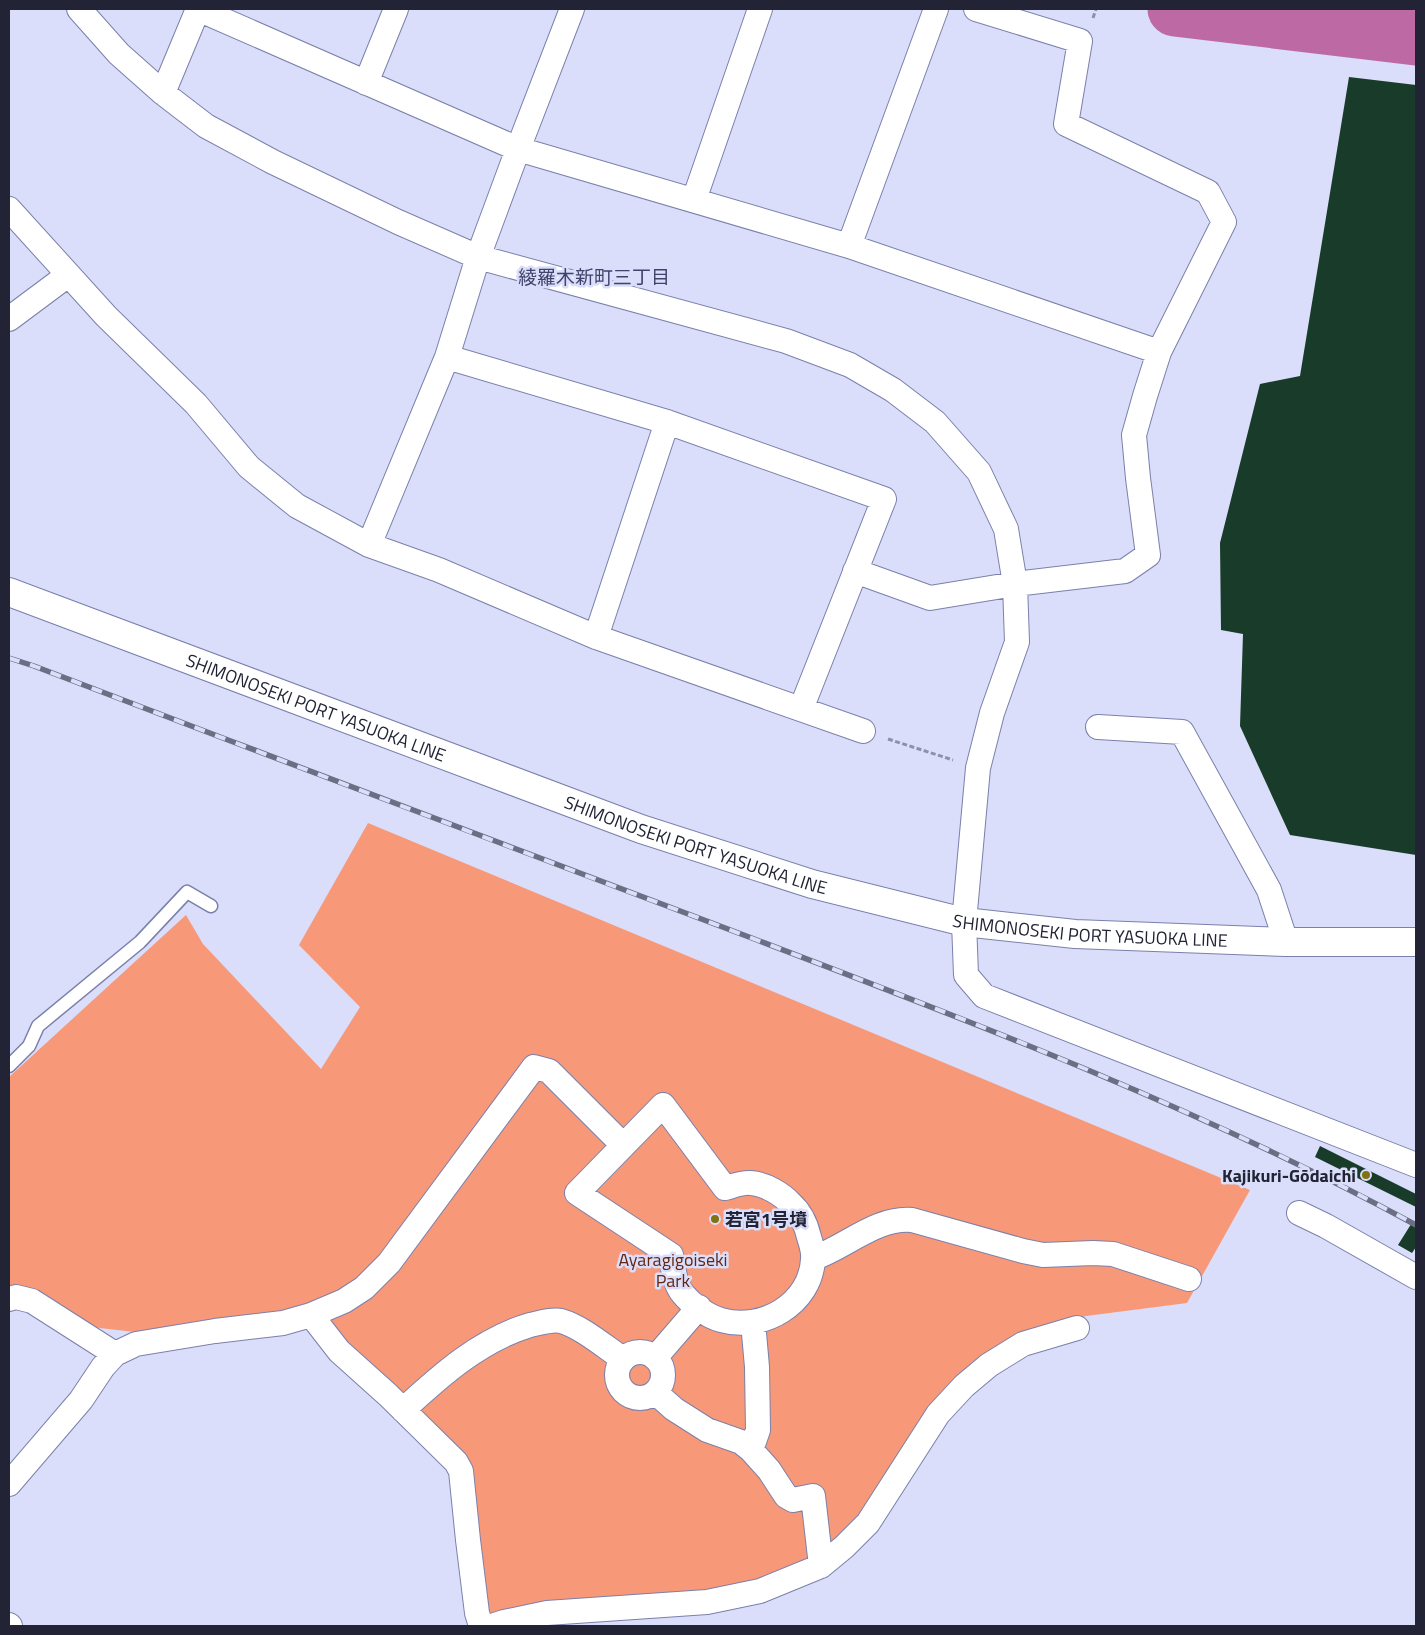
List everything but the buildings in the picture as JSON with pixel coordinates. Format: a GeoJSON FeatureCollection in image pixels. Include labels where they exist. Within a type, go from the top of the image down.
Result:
{"type":"FeatureCollection","features":[{"type":"Feature","properties":{"kind":"main road","name":"SHIMONOSEKI PORT YASUOKA LINE"},"geometry":{"type":"LineString","coordinates":[[9,592],[641,829],[812,884],[964,922],[1075,934],[1286,942],[1416,942]]}},
{"type":"Feature","properties":{"kind":"street"},"geometry":{"type":"LineString","coordinates":[[79,9],[119,54],[163,93],[206,126],[273,162],[398,222],[478,257],[786,341],[850,365],[893,390],[935,422],[979,472],[1006,529],[1016,584],[1017,642],[992,713],[978,768],[964,922],[966,975],[984,996],[1416,1165]]}},
{"type":"Feature","properties":{"kind":"street"},"geometry":{"type":"LineString","coordinates":[[163,93],[198,9],[518,149],[849,246],[1160,352]]}},
{"type":"Feature","properties":{"kind":"street"},"geometry":{"type":"LineString","coordinates":[[366,83],[396,9]]}},
{"type":"Feature","properties":{"kind":"street"},"geometry":{"type":"LineString","coordinates":[[368,545],[447,356],[478,257],[572,9]]}},
{"type":"Feature","properties":{"kind":"street"},"geometry":{"type":"LineString","coordinates":[[694,200],[760,9]]}},
{"type":"Feature","properties":{"kind":"street"},"geometry":{"type":"LineString","coordinates":[[849,246],[936,9]]}},
{"type":"Feature","properties":{"kind":"street"},"geometry":{"type":"LineString","coordinates":[[855,571],[930,598],[1016,584],[1125,572],[1148,555],[1134,435],[1160,352],[1224,222],[1208,192],[1066,124],[1080,41],[976,9]]}},
{"type":"Feature","properties":{"kind":"street"},"geometry":{"type":"LineString","coordinates":[[9,209],[106,316],[196,404],[249,467],[298,506],[368,545],[439,570],[596,637],[863,731]]}},
{"type":"Feature","properties":{"kind":"street"},"geometry":{"type":"LineString","coordinates":[[9,319],[68,275]]}},
{"type":"Feature","properties":{"kind":"street"},"geometry":{"type":"LineString","coordinates":[[447,356],[667,422],[884,499],[801,709]]}},
{"type":"Feature","properties":{"kind":"street"},"geometry":{"type":"LineString","coordinates":[[596,637],[667,422]]}},
{"type":"Feature","properties":{"kind":"street"},"geometry":{"type":"LineString","coordinates":[[1098,727],[1182,732],[1270,890],[1286,942]]}},
{"type":"Feature","properties":{"kind":"street"},"geometry":{"type":"LineString","coordinates":[[9,1484],[81,1400],[103,1367],[115,1354],[136,1344],[215,1331],[283,1323],[311,1315],[344,1301],[364,1288],[389,1263],[534,1067],[549,1071],[623,1145]]}},
{"type":"Feature","properties":{"kind":"street"},"geometry":{"type":"LineString","coordinates":[[663,1105],[725,1188],[752,1183],[768,1188],[788,1200],[796,1208],[806,1224],[814,1258],[810,1278],[799,1296],[787,1308],[753,1322],[722,1320],[709,1316],[682,1294],[674,1272],[671,1255],[577,1193],[663,1105]]}},
{"type":"Feature","properties":{"kind":"street"},"geometry":{"type":"LineString","coordinates":[[1299,1213],[1326,1226],[1416,1277]]}},
{"type":"Feature","properties":{"kind":"street"},"geometry":{"type":"LineString","coordinates":[[814,1258],[830,1252],[887,1222],[902,1219],[912,1220],[1043,1255],[1113,1254],[1189,1278]]}},
{"type":"Feature","properties":{"kind":"street"},"geometry":{"type":"LineString","coordinates":[[9,1298],[16,1297],[32,1301],[115,1354]]}},
{"type":"Feature","properties":{"kind":"street"},"geometry":{"type":"LineString","coordinates":[[655,1358],[699,1308]]}},
{"type":"Feature","properties":{"kind":"street"},"geometry":{"type":"LineString","coordinates":[[311,1315],[339,1351],[456,1462],[461,1471],[477,1612],[481,1626]]}},
{"type":"Feature","properties":{"kind":"street"},"geometry":{"type":"LineString","coordinates":[[403,1410],[434,1382],[481,1346],[500,1336],[546,1321],[559,1321],[576,1328],[623,1359]]}},
{"type":"Feature","properties":{"kind":"street"},"geometry":{"type":"LineString","coordinates":[[751,1450],[758,1430],[757,1367],[753,1322]]}},
{"type":"Feature","properties":{"kind":"street"},"geometry":{"type":"LineString","coordinates":[[492,1626],[547,1613],[707,1602],[760,1591],[821,1566],[844,1547],[868,1523],[938,1414],[964,1386],[989,1365],[1023,1344],[1077,1328]]}},
{"type":"Feature","properties":{"kind":"street"},"geometry":{"type":"LineString","coordinates":[[638,1352],[647,1353],[655,1358],[661,1365],[664,1375],[662,1385],[656,1393],[647,1398],[637,1399],[627,1396],[620,1388],[617,1379],[618,1368],[623,1359],[630,1354],[638,1352]]}},
{"type":"Feature","properties":{"kind":"street"},"geometry":{"type":"LineString","coordinates":[[656,1393],[674,1409],[707,1430],[741,1442],[769,1470],[786,1496],[793,1500],[813,1496],[821,1566]]}},
{"type":"Feature","properties":{"kind":"lane"},"geometry":{"type":"LineString","coordinates":[[9,1066],[29,1046],[38,1026],[140,942],[187,892],[211,906]]}},
{"type":"Feature","properties":{"kind":"path"},"geometry":{"type":"LineString","coordinates":[[863,731],[978,768]]}},
{"type":"Feature","properties":{"kind":"green space","name":"Ayaragigoiseki Park"},"geometry":{"type":"Polygon","coordinates":[[[368,823],[1250,1190],[1187,1303],[1086,1316],[1032,1333],[976,1364],[874,1500],[830,1551],[759,1583],[473,1625],[452,1464],[309,1329],[150,1351],[144,1333],[91,1327],[9,1291],[9,1077],[186,915],[203,944],[321,1069],[360,1007],[299,945],[368,823]]]}},
{"type":"Feature","properties":{"kind":"waterway"},"geometry":{"type":"LineString","coordinates":[[1175,9],[1416,38]]}},
{"type":"Feature","properties":{"kind":"railway"},"geometry":{"type":"LineString","coordinates":[[9,658],[749,937],[1003,1035],[1254,1143],[1416,1225]]}},
{"type":"Feature","properties":{"kind":"place","name":"Kajikuri-Gōdaichi"},"geometry":{"type":"Point","coordinates":[1366,1175]}},
{"type":"Feature","properties":{"kind":"place","name":"若宮1号墳"},"geometry":{"type":"Point","coordinates":[715,1219]}},
{"type":"Feature","properties":{"kind":"district","name":"綾羅木新町三丁目"},"geometry":{"type":"Point","coordinates":[594,276]}}]}
